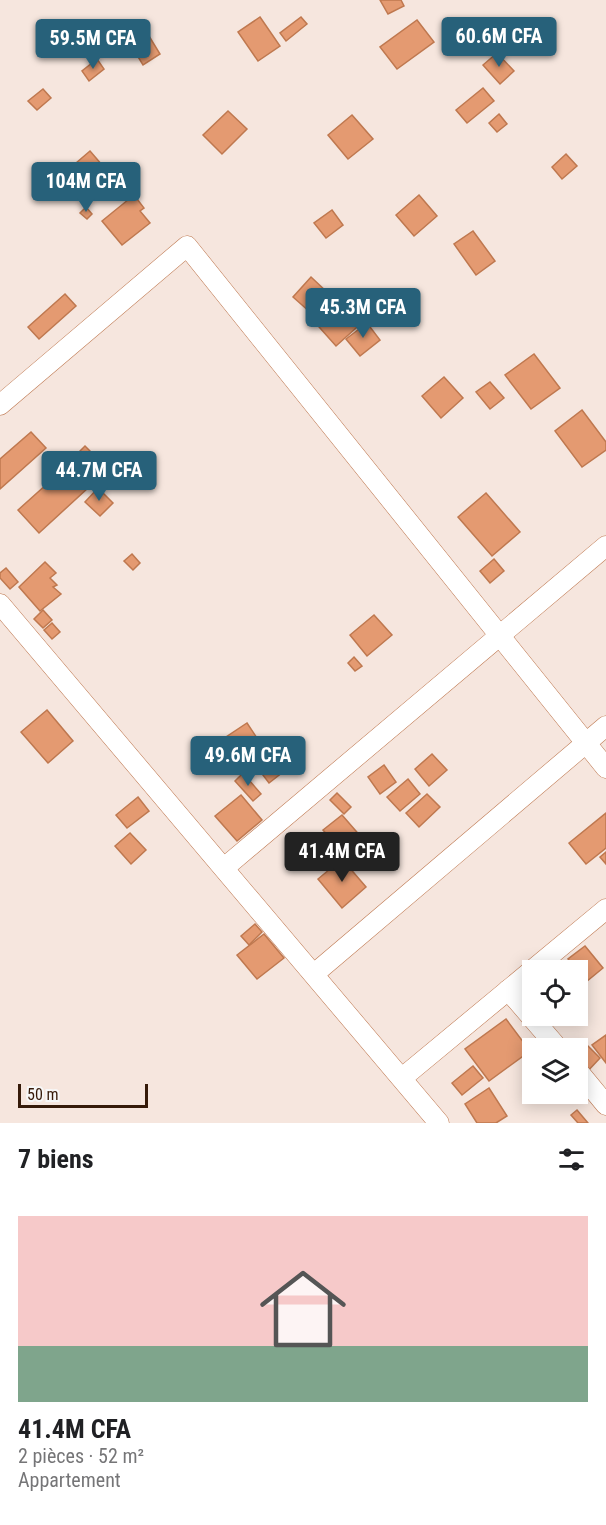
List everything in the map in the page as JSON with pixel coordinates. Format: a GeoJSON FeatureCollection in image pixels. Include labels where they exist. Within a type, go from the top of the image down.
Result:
{"type":"FeatureCollection","features":[{"type":"Feature","properties":{"kind":"street"},"geometry":{"type":"LineString","coordinates":[[0,405],[187,246],[606,768]]}},
{"type":"Feature","properties":{"kind":"street"},"geometry":{"type":"LineString","coordinates":[[225,868],[606,546]]}},
{"type":"Feature","properties":{"kind":"street"},"geometry":{"type":"LineString","coordinates":[[0,604],[439,1123]]}},
{"type":"Feature","properties":{"kind":"street"},"geometry":{"type":"LineString","coordinates":[[314,974],[606,726]]}},
{"type":"Feature","properties":{"kind":"street"},"geometry":{"type":"LineString","coordinates":[[402,1078],[606,909]]}},
{"type":"Feature","properties":{"kind":"street"},"geometry":{"type":"LineString","coordinates":[[508,990],[549,1038]]}},
{"type":"Feature","properties":{"kind":"street"},"geometry":{"type":"LineString","coordinates":[[588,1083],[606,1105]]}},
{"type":"Feature","properties":{"kind":"building"},"geometry":{"type":"Polygon","coordinates":[[[380,0],[401,0],[404,6],[388,14],[380,0]]]}},
{"type":"Feature","properties":{"kind":"building"},"geometry":{"type":"Polygon","coordinates":[[[260,17],[280,46],[258,61],[238,32],[260,17]]]}},
{"type":"Feature","properties":{"kind":"building"},"geometry":{"type":"Polygon","coordinates":[[[301,17],[307,24],[286,41],[280,33],[301,17]]]}},
{"type":"Feature","properties":{"kind":"building"},"geometry":{"type":"Polygon","coordinates":[[[417,20],[434,42],[397,69],[380,47],[417,20]]]}},
{"type":"Feature","properties":{"kind":"building"},"geometry":{"type":"Polygon","coordinates":[[[149,36],[160,54],[143,65],[132,47],[149,36]]]}},
{"type":"Feature","properties":{"kind":"building"},"geometry":{"type":"Polygon","coordinates":[[[497,53],[514,71],[500,84],[483,65],[497,53]]]}},
{"type":"Feature","properties":{"kind":"building"},"geometry":{"type":"Polygon","coordinates":[[[97,59],[104,69],[89,81],[82,71],[97,59]]]}},
{"type":"Feature","properties":{"kind":"building"},"geometry":{"type":"Polygon","coordinates":[[[483,88],[494,101],[467,123],[456,110],[483,88]]]}},
{"type":"Feature","properties":{"kind":"building"},"geometry":{"type":"Polygon","coordinates":[[[43,89],[51,98],[37,110],[28,101],[43,89]]]}},
{"type":"Feature","properties":{"kind":"building"},"geometry":{"type":"Polygon","coordinates":[[[228,111],[247,129],[222,154],[203,135],[228,111]]]}},
{"type":"Feature","properties":{"kind":"building"},"geometry":{"type":"Polygon","coordinates":[[[499,114],[507,124],[497,132],[489,123],[499,114]]]}},
{"type":"Feature","properties":{"kind":"building"},"geometry":{"type":"Polygon","coordinates":[[[352,115],[373,139],[348,159],[328,135],[352,115]]]}},
{"type":"Feature","properties":{"kind":"building"},"geometry":{"type":"Polygon","coordinates":[[[90,151],[102,165],[89,176],[76,163],[90,151]]]}},
{"type":"Feature","properties":{"kind":"building"},"geometry":{"type":"Polygon","coordinates":[[[566,154],[577,166],[562,179],[552,167],[566,154]]]}},
{"type":"Feature","properties":{"kind":"building"},"geometry":{"type":"Polygon","coordinates":[[[134,195],[144,208],[140,211],[150,223],[122,245],[102,221],[134,195]]]}},
{"type":"Feature","properties":{"kind":"building"},"geometry":{"type":"Polygon","coordinates":[[[419,195],[437,216],[414,236],[396,215],[419,195]]]}},
{"type":"Feature","properties":{"kind":"building"},"geometry":{"type":"Polygon","coordinates":[[[86,207],[92,214],[87,219],[80,213],[86,207]]]}},
{"type":"Feature","properties":{"kind":"building"},"geometry":{"type":"Polygon","coordinates":[[[332,210],[343,225],[326,238],[314,223],[332,210]]]}},
{"type":"Feature","properties":{"kind":"building"},"geometry":{"type":"Polygon","coordinates":[[[473,231],[495,261],[476,275],[454,244],[473,231]]]}},
{"type":"Feature","properties":{"kind":"building"},"geometry":{"type":"Polygon","coordinates":[[[311,277],[328,293],[311,313],[293,297],[311,277]]]}},
{"type":"Feature","properties":{"kind":"building"},"geometry":{"type":"Polygon","coordinates":[[[65,294],[76,306],[39,339],[28,327],[65,294]]]}},
{"type":"Feature","properties":{"kind":"building"},"geometry":{"type":"Polygon","coordinates":[[[341,294],[365,320],[336,346],[312,319],[341,294]]]}},
{"type":"Feature","properties":{"kind":"building"},"geometry":{"type":"Polygon","coordinates":[[[367,323],[380,340],[360,356],[346,339],[367,323]]]}},
{"type":"Feature","properties":{"kind":"building"},"geometry":{"type":"Polygon","coordinates":[[[534,354],[560,388],[531,409],[505,375],[534,354]]]}},
{"type":"Feature","properties":{"kind":"building"},"geometry":{"type":"Polygon","coordinates":[[[444,377],[463,398],[441,418],[422,396],[444,377]]]}},
{"type":"Feature","properties":{"kind":"building"},"geometry":{"type":"Polygon","coordinates":[[[490,382],[504,398],[490,409],[476,392],[490,382]]]}},
{"type":"Feature","properties":{"kind":"building"},"geometry":{"type":"Polygon","coordinates":[[[582,410],[606,442],[606,450],[582,467],[555,431],[582,410]]]}},
{"type":"Feature","properties":{"kind":"building"},"geometry":{"type":"Polygon","coordinates":[[[31,432],[46,448],[0,489],[0,459],[31,432]]]}},
{"type":"Feature","properties":{"kind":"building"},"geometry":{"type":"Polygon","coordinates":[[[85,446],[91,452],[86,458],[80,451],[85,446]]]}},
{"type":"Feature","properties":{"kind":"building"},"geometry":{"type":"Polygon","coordinates":[[[67,466],[88,488],[39,533],[18,510],[67,466]]]}},
{"type":"Feature","properties":{"kind":"building"},"geometry":{"type":"Polygon","coordinates":[[[97,466],[104,473],[97,480],[90,473],[97,466]]]}},
{"type":"Feature","properties":{"kind":"building"},"geometry":{"type":"Polygon","coordinates":[[[98,488],[113,503],[100,516],[85,502],[98,488]]]}},
{"type":"Feature","properties":{"kind":"building"},"geometry":{"type":"Polygon","coordinates":[[[486,493],[520,532],[492,556],[458,517],[486,493]]]}},
{"type":"Feature","properties":{"kind":"building"},"geometry":{"type":"Polygon","coordinates":[[[132,554],[140,563],[133,570],[124,561],[132,554]]]}},
{"type":"Feature","properties":{"kind":"building"},"geometry":{"type":"Polygon","coordinates":[[[494,559],[504,571],[490,583],[480,571],[494,559]]]}},
{"type":"Feature","properties":{"kind":"building"},"geometry":{"type":"Polygon","coordinates":[[[45,562],[56,573],[50,578],[57,585],[53,587],[61,594],[40,611],[19,587],[45,562]]]}},
{"type":"Feature","properties":{"kind":"building"},"geometry":{"type":"Polygon","coordinates":[[[6,568],[18,582],[10,589],[0,578],[0,573],[6,568]]]}},
{"type":"Feature","properties":{"kind":"building"},"geometry":{"type":"Polygon","coordinates":[[[43,610],[52,620],[43,628],[34,619],[43,610]]]}},
{"type":"Feature","properties":{"kind":"building"},"geometry":{"type":"Polygon","coordinates":[[[374,615],[392,635],[367,656],[350,635],[374,615]]]}},
{"type":"Feature","properties":{"kind":"building"},"geometry":{"type":"Polygon","coordinates":[[[52,623],[60,632],[52,639],[44,630],[52,623]]]}},
{"type":"Feature","properties":{"kind":"building"},"geometry":{"type":"Polygon","coordinates":[[[354,657],[362,666],[355,671],[348,663],[354,657]]]}},
{"type":"Feature","properties":{"kind":"building"},"geometry":{"type":"Polygon","coordinates":[[[47,710],[73,741],[48,763],[21,732],[47,710]]]}},
{"type":"Feature","properties":{"kind":"building"},"geometry":{"type":"Polygon","coordinates":[[[247,723],[267,753],[242,769],[223,739],[247,723]]]}},
{"type":"Feature","properties":{"kind":"building"},"geometry":{"type":"Polygon","coordinates":[[[274,753],[287,769],[269,783],[256,766],[274,753]]]}},
{"type":"Feature","properties":{"kind":"building"},"geometry":{"type":"Polygon","coordinates":[[[432,754],[447,770],[429,786],[415,769],[432,754]]]}},
{"type":"Feature","properties":{"kind":"building"},"geometry":{"type":"Polygon","coordinates":[[[384,765],[396,782],[380,794],[368,777],[384,765]]]}},
{"type":"Feature","properties":{"kind":"building"},"geometry":{"type":"Polygon","coordinates":[[[243,773],[261,794],[253,801],[235,781],[243,773]]]}},
{"type":"Feature","properties":{"kind":"building"},"geometry":{"type":"Polygon","coordinates":[[[408,779],[420,794],[400,811],[387,797],[408,779]]]}},
{"type":"Feature","properties":{"kind":"building"},"geometry":{"type":"Polygon","coordinates":[[[337,793],[351,807],[344,814],[330,800],[337,793]]]}},
{"type":"Feature","properties":{"kind":"building"},"geometry":{"type":"Polygon","coordinates":[[[427,794],[440,807],[419,827],[406,813],[427,794]]]}},
{"type":"Feature","properties":{"kind":"building"},"geometry":{"type":"Polygon","coordinates":[[[241,795],[262,820],[237,841],[215,816],[241,795]]]}},
{"type":"Feature","properties":{"kind":"building"},"geometry":{"type":"Polygon","coordinates":[[[138,797],[149,811],[127,828],[116,815],[138,797]]]}},
{"type":"Feature","properties":{"kind":"building"},"geometry":{"type":"Polygon","coordinates":[[[606,813],[606,848],[586,864],[569,843],[606,813]]]}},
{"type":"Feature","properties":{"kind":"building"},"geometry":{"type":"Polygon","coordinates":[[[342,815],[362,838],[344,854],[323,830],[342,815]]]}},
{"type":"Feature","properties":{"kind":"building"},"geometry":{"type":"Polygon","coordinates":[[[130,833],[146,850],[131,864],[115,846],[130,833]]]}},
{"type":"Feature","properties":{"kind":"building"},"geometry":{"type":"Polygon","coordinates":[[[606,852],[606,864],[600,857],[606,852]]]}},
{"type":"Feature","properties":{"kind":"building"},"geometry":{"type":"Polygon","coordinates":[[[342,859],[366,887],[342,908],[318,879],[342,859]]]}},
{"type":"Feature","properties":{"kind":"building"},"geometry":{"type":"Polygon","coordinates":[[[255,924],[262,932],[249,945],[241,936],[255,924]]]}},
{"type":"Feature","properties":{"kind":"building"},"geometry":{"type":"Polygon","coordinates":[[[264,934],[284,958],[257,979],[237,955],[264,934]]]}},
{"type":"Feature","properties":{"kind":"building"},"geometry":{"type":"Polygon","coordinates":[[[585,946],[603,968],[588,980],[588,960],[568,959],[585,946]]]}},
{"type":"Feature","properties":{"kind":"building"},"geometry":{"type":"Polygon","coordinates":[[[506,1019],[522,1040],[522,1057],[489,1081],[465,1049],[506,1019]]]}},
{"type":"Feature","properties":{"kind":"building"},"geometry":{"type":"Polygon","coordinates":[[[606,1035],[606,1063],[592,1045],[606,1035]]]}},
{"type":"Feature","properties":{"kind":"building"},"geometry":{"type":"Polygon","coordinates":[[[588,1046],[600,1058],[588,1071],[588,1046]]]}},
{"type":"Feature","properties":{"kind":"building"},"geometry":{"type":"Polygon","coordinates":[[[473,1066],[483,1078],[462,1095],[452,1083],[473,1066]]]}},
{"type":"Feature","properties":{"kind":"building"},"geometry":{"type":"Polygon","coordinates":[[[489,1088],[507,1116],[496,1123],[477,1123],[465,1104],[489,1088]]]}},
{"type":"Feature","properties":{"kind":"building"},"geometry":{"type":"Polygon","coordinates":[[[577,1110],[588,1123],[578,1123],[571,1115],[577,1110]]]}}]}
